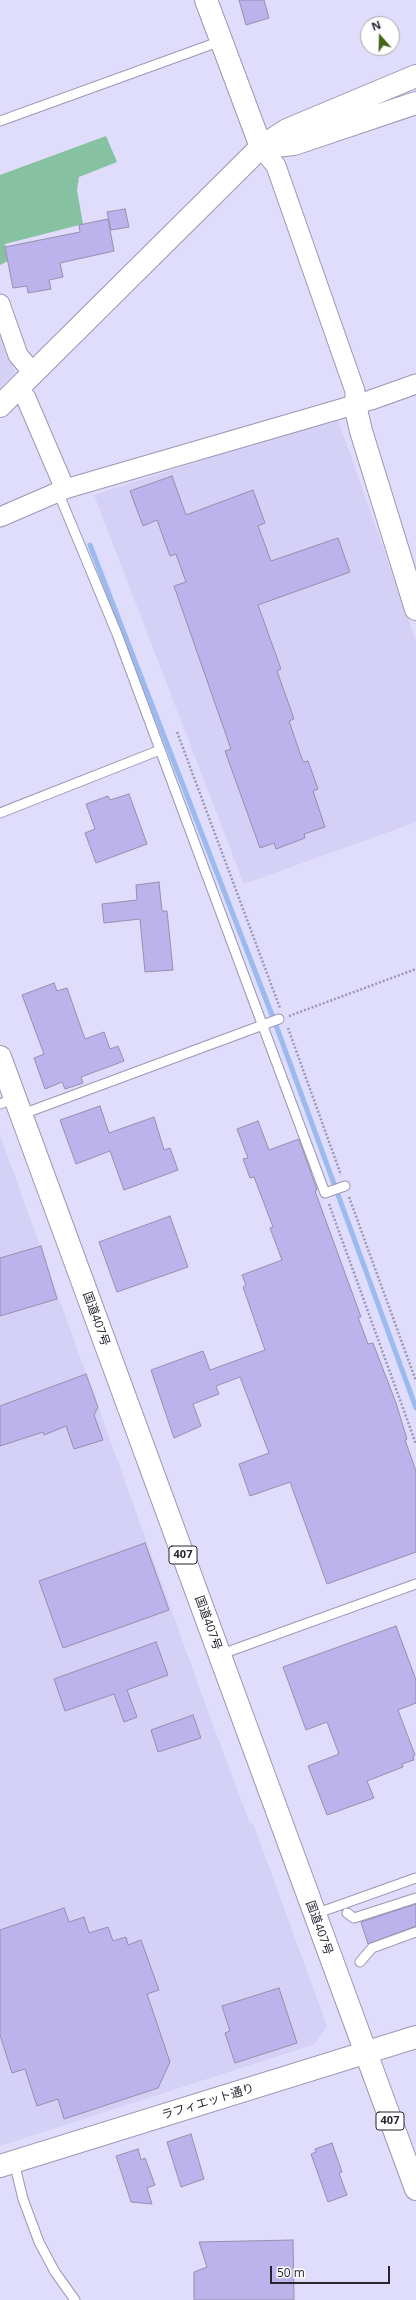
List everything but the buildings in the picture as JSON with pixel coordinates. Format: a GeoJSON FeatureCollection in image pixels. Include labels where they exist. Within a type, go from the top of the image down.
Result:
{"type":"FeatureCollection","features":[{"type":"Feature","properties":{"kind":"main road"},"geometry":{"type":"LineString","coordinates":[[206,0],[261,148]]}},
{"type":"Feature","properties":{"kind":"main road"},"geometry":{"type":"LineString","coordinates":[[0,406],[261,148],[294,144],[331,122],[416,76]]}},
{"type":"Feature","properties":{"kind":"main road"},"geometry":{"type":"LineString","coordinates":[[331,122],[416,102]]}},
{"type":"Feature","properties":{"kind":"main road"},"geometry":{"type":"LineString","coordinates":[[355,405],[361,431],[416,609]]}},
{"type":"Feature","properties":{"kind":"main road","name":"国道407号"},"geometry":{"type":"LineString","coordinates":[[0,1057],[12,1106],[220,1655],[365,2053],[415,2182]]}},
{"type":"Feature","properties":{"kind":"main road","name":"ラフィエット通り"},"geometry":{"type":"LineString","coordinates":[[7,2164],[416,2037]]}},
{"type":"Feature","properties":{"kind":"street"},"geometry":{"type":"LineString","coordinates":[[261,148],[277,171],[355,391],[355,405]]}},
{"type":"Feature","properties":{"kind":"street"},"geometry":{"type":"LineString","coordinates":[[0,304],[18,355],[33,373]]}},
{"type":"Feature","properties":{"kind":"street"},"geometry":{"type":"LineString","coordinates":[[0,517],[61,490],[355,405],[416,384]]}},
{"type":"Feature","properties":{"kind":"street"},"geometry":{"type":"LineString","coordinates":[[18,388],[26,398],[61,490]]}},
{"type":"Feature","properties":{"kind":"lane"},"geometry":{"type":"LineString","coordinates":[[0,121],[221,41]]}},
{"type":"Feature","properties":{"kind":"lane"},"geometry":{"type":"LineString","coordinates":[[61,490],[265,1024],[326,1192],[343,1186]]}},
{"type":"Feature","properties":{"kind":"lane"},"geometry":{"type":"LineString","coordinates":[[0,813],[160,750]]}},
{"type":"Feature","properties":{"kind":"lane"},"geometry":{"type":"LineString","coordinates":[[12,1106],[281,1018]]}},
{"type":"Feature","properties":{"kind":"lane"},"geometry":{"type":"LineString","coordinates":[[220,1655],[416,1584]]}},
{"type":"Feature","properties":{"kind":"lane"},"geometry":{"type":"LineString","coordinates":[[314,1914],[416,1878]]}},
{"type":"Feature","properties":{"kind":"lane"},"geometry":{"type":"LineString","coordinates":[[347,1913],[354,1918],[416,1898]]}},
{"type":"Feature","properties":{"kind":"lane"},"geometry":{"type":"LineString","coordinates":[[360,1962],[372,1948],[416,1932]]}},
{"type":"Feature","properties":{"kind":"lane"},"geometry":{"type":"LineString","coordinates":[[7,2164],[23,2199],[39,2242],[55,2272],[75,2300]]}},
{"type":"Feature","properties":{"kind":"path"},"geometry":{"type":"LineString","coordinates":[[177,732],[281,1018],[416,1381]]}},
{"type":"Feature","properties":{"kind":"path"},"geometry":{"type":"LineString","coordinates":[[281,1018],[416,969]]}},
{"type":"Feature","properties":{"kind":"path"},"geometry":{"type":"LineString","coordinates":[[326,1192],[416,1444]]}},
{"type":"Feature","properties":{"kind":"shaded area"},"geometry":{"type":"Polygon","coordinates":[[[0,328],[15,373],[0,387],[0,328]]]}},
{"type":"Feature","properties":{"kind":"shaded area"},"geometry":{"type":"Polygon","coordinates":[[[337,417],[416,641],[416,822],[244,884],[94,495],[337,417]]]}},
{"type":"Feature","properties":{"kind":"shaded area"},"geometry":{"type":"Polygon","coordinates":[[[0,1135],[202,1695],[250,1824],[253,1823],[327,2026],[315,2044],[0,2146],[0,1135]]]}},
{"type":"Feature","properties":{"kind":"green space"},"geometry":{"type":"Polygon","coordinates":[[[106,136],[117,162],[79,177],[77,190],[83,224],[5,244],[8,261],[0,265],[0,175],[106,136]]]}},
{"type":"Feature","properties":{"kind":"waterway"},"geometry":{"type":"LineString","coordinates":[[90,545],[277,1028],[416,1408]]}}]}
